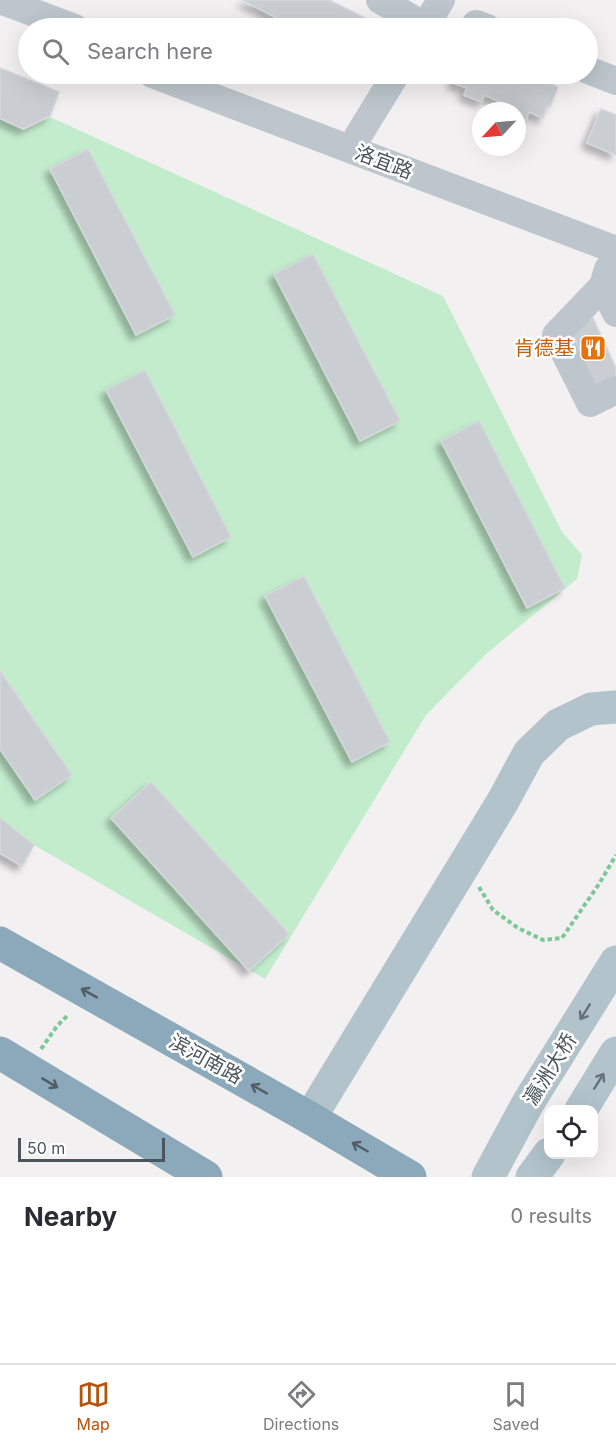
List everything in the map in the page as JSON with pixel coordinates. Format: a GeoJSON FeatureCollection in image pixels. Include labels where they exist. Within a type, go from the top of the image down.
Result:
{"type":"FeatureCollection","features":[{"type":"Feature","properties":{"kind":"highway","name":"滨河南路"},"geometry":{"type":"LineString","coordinates":[[0,943],[410,1177]]}},
{"type":"Feature","properties":{"kind":"highway"},"geometry":{"type":"LineString","coordinates":[[0,1053],[206,1177]]}},
{"type":"Feature","properties":{"kind":"main road"},"geometry":{"type":"LineString","coordinates":[[310,1118],[503,801],[529,753],[558,725],[591,709],[616,707]]}},
{"type":"Feature","properties":{"kind":"main road"},"geometry":{"type":"LineString","coordinates":[[503,801],[555,746],[578,731],[607,723],[616,723]]}},
{"type":"Feature","properties":{"kind":"main road","name":"瀛洲大桥"},"geometry":{"type":"LineString","coordinates":[[488,1177],[528,1103],[616,962]]}},
{"type":"Feature","properties":{"kind":"main road"},"geometry":{"type":"LineString","coordinates":[[584,1105],[616,1053]]}},
{"type":"Feature","properties":{"kind":"main road"},"geometry":{"type":"LineString","coordinates":[[532,1177],[546,1159]]}},
{"type":"Feature","properties":{"kind":"street"},"geometry":{"type":"LineString","coordinates":[[380,0],[409,18]]}},
{"type":"Feature","properties":{"kind":"street"},"geometry":{"type":"LineString","coordinates":[[430,18],[441,0]]}},
{"type":"Feature","properties":{"kind":"street"},"geometry":{"type":"LineString","coordinates":[[8,5],[23,18]]}},
{"type":"Feature","properties":{"kind":"street"},"geometry":{"type":"LineString","coordinates":[[8,5],[46,18]]}},
{"type":"Feature","properties":{"kind":"street"},"geometry":{"type":"LineString","coordinates":[[598,74],[616,81]]}},
{"type":"Feature","properties":{"kind":"street","name":"洛宜路"},"geometry":{"type":"LineString","coordinates":[[179,84],[615,243]]}},
{"type":"Feature","properties":{"kind":"street","name":"洛宜路"},"geometry":{"type":"LineString","coordinates":[[220,84],[358,136],[615,243]]}},
{"type":"Feature","properties":{"kind":"street"},"geometry":{"type":"LineString","coordinates":[[358,136],[390,84]]}},
{"type":"Feature","properties":{"kind":"street"},"geometry":{"type":"LineString","coordinates":[[615,243],[603,286],[556,335],[590,403],[616,390]]}},
{"type":"Feature","properties":{"kind":"street"},"geometry":{"type":"LineString","coordinates":[[603,286],[616,313]]}},
{"type":"Feature","properties":{"kind":"path"},"geometry":{"type":"LineString","coordinates":[[477,884],[493,910],[518,928],[543,940],[562,938],[616,855]]}},
{"type":"Feature","properties":{"kind":"green space"},"geometry":{"type":"Polygon","coordinates":[[[50,117],[443,296],[562,532],[582,555],[577,579],[486,654],[426,715],[265,979],[34,845],[0,818],[0,120],[24,130],[50,117]]]}},
{"type":"Feature","properties":{"kind":"building"},"geometry":{"type":"Polygon","coordinates":[[[242,0],[329,0],[365,18],[277,18],[242,0]]]}},
{"type":"Feature","properties":{"kind":"building"},"geometry":{"type":"Polygon","coordinates":[[[0,68],[18,75],[18,84],[39,84],[59,92],[50,116],[23,129],[0,118],[0,68]]]}},
{"type":"Feature","properties":{"kind":"building"},"geometry":{"type":"Polygon","coordinates":[[[456,84],[551,84],[558,87],[543,118],[529,112],[526,120],[526,102],[501,102],[484,95],[482,102],[464,95],[467,88],[456,84]]]}},
{"type":"Feature","properties":{"kind":"building"},"geometry":{"type":"Polygon","coordinates":[[[601,109],[616,115],[616,155],[587,143],[601,109]]]}},
{"type":"Feature","properties":{"kind":"building"},"geometry":{"type":"Polygon","coordinates":[[[88,149],[175,315],[136,335],[50,169],[88,149]]]}},
{"type":"Feature","properties":{"kind":"building"},"geometry":{"type":"Polygon","coordinates":[[[313,254],[400,421],[360,441],[274,274],[313,254]]]}},
{"type":"Feature","properties":{"kind":"building","name":"肯德基"},"geometry":{"type":"Polygon","coordinates":[[[593,318],[616,368],[616,384],[599,392],[570,329],[593,318]]]}},
{"type":"Feature","properties":{"kind":"building"},"geometry":{"type":"Polygon","coordinates":[[[145,370],[231,537],[193,557],[106,390],[145,370]]]}},
{"type":"Feature","properties":{"kind":"building"},"geometry":{"type":"Polygon","coordinates":[[[479,421],[565,588],[527,608],[441,441],[479,421]]]}},
{"type":"Feature","properties":{"kind":"building"},"geometry":{"type":"Polygon","coordinates":[[[304,576],[390,742],[352,762],[265,596],[304,576]]]}},
{"type":"Feature","properties":{"kind":"building"},"geometry":{"type":"Polygon","coordinates":[[[0,671],[72,775],[35,800],[0,749],[0,671]]]}},
{"type":"Feature","properties":{"kind":"building"},"geometry":{"type":"Polygon","coordinates":[[[151,782],[289,934],[249,971],[111,818],[151,782]]]}},
{"type":"Feature","properties":{"kind":"building"},"geometry":{"type":"Polygon","coordinates":[[[0,818],[34,845],[22,866],[0,853],[0,818]]]}},
{"type":"Feature","properties":{"kind":"place","name":"肯德基"},"geometry":{"type":"Point","coordinates":[593,348]}}]}
